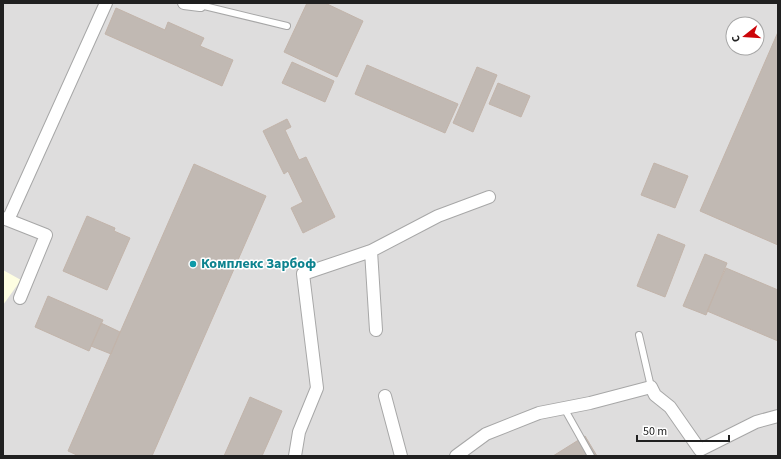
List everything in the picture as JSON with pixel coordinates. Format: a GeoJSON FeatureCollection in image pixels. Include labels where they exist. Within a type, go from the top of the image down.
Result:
{"type":"FeatureCollection","features":[{"type":"Feature","properties":{"kind":"street"},"geometry":{"type":"LineString","coordinates":[[20,298],[46,235],[6,219],[106,3]]}},
{"type":"Feature","properties":{"kind":"street"},"geometry":{"type":"LineString","coordinates":[[184,3],[201,4]]}},
{"type":"Feature","properties":{"kind":"street"},"geometry":{"type":"LineString","coordinates":[[295,456],[299,432],[317,388],[303,274],[371,251],[438,216],[489,197]]}},
{"type":"Feature","properties":{"kind":"street"},"geometry":{"type":"LineString","coordinates":[[371,251],[376,330]]}},
{"type":"Feature","properties":{"kind":"street"},"geometry":{"type":"LineString","coordinates":[[456,456],[486,434],[539,413],[650,387],[655,395],[670,407],[700,450],[756,422],[778,416]]}},
{"type":"Feature","properties":{"kind":"street"},"geometry":{"type":"LineString","coordinates":[[385,396],[401,456]]}},
{"type":"Feature","properties":{"kind":"lane"},"geometry":{"type":"LineString","coordinates":[[201,4],[287,26]]}},
{"type":"Feature","properties":{"kind":"lane"},"geometry":{"type":"LineString","coordinates":[[639,335],[650,387]]}},
{"type":"Feature","properties":{"kind":"lane"},"geometry":{"type":"LineString","coordinates":[[564,408],[591,456]]}},
{"type":"Feature","properties":{"kind":"shaded area"},"geometry":{"type":"Polygon","coordinates":[[[3,3],[778,3],[778,456],[3,456],[3,3]]]}},
{"type":"Feature","properties":{"kind":"shaded area"},"geometry":{"type":"Polygon","coordinates":[[[3,270],[21,280],[3,305],[3,270]]]}},
{"type":"Feature","properties":{"kind":"building"},"geometry":{"type":"Polygon","coordinates":[[[307,3],[325,3],[363,21],[337,77],[284,52],[307,3]]]}},
{"type":"Feature","properties":{"kind":"building"},"geometry":{"type":"Polygon","coordinates":[[[116,8],[165,30],[168,22],[204,38],[200,46],[233,60],[222,86],[105,34],[116,8]]]}},
{"type":"Feature","properties":{"kind":"building"},"geometry":{"type":"Polygon","coordinates":[[[778,32],[778,245],[700,211],[778,32]]]}},
{"type":"Feature","properties":{"kind":"building"},"geometry":{"type":"Polygon","coordinates":[[[292,62],[334,81],[325,102],[282,83],[292,62]]]}},
{"type":"Feature","properties":{"kind":"building"},"geometry":{"type":"Polygon","coordinates":[[[367,65],[458,104],[445,133],[355,94],[367,65]]]}},
{"type":"Feature","properties":{"kind":"building"},"geometry":{"type":"Polygon","coordinates":[[[477,67],[497,75],[473,132],[453,123],[477,67]]]}},
{"type":"Feature","properties":{"kind":"building"},"geometry":{"type":"Polygon","coordinates":[[[498,83],[530,96],[521,117],[489,104],[498,83]]]}},
{"type":"Feature","properties":{"kind":"building"},"geometry":{"type":"Polygon","coordinates":[[[287,119],[291,127],[285,130],[299,160],[306,157],[335,217],[303,233],[291,208],[303,202],[288,171],[284,174],[263,131],[287,119]]]}},
{"type":"Feature","properties":{"kind":"building"},"geometry":{"type":"Polygon","coordinates":[[[654,163],[688,176],[675,208],[641,195],[654,163]]]}},
{"type":"Feature","properties":{"kind":"building","name":"Комплекс Зарбоф"},"geometry":{"type":"Polygon","coordinates":[[[194,164],[266,196],[152,456],[79,456],[68,451],[194,164]]]}},
{"type":"Feature","properties":{"kind":"building"},"geometry":{"type":"Polygon","coordinates":[[[87,216],[115,228],[114,231],[130,238],[107,290],[63,271],[87,216]]]}},
{"type":"Feature","properties":{"kind":"building"},"geometry":{"type":"Polygon","coordinates":[[[658,234],[685,245],[665,297],[637,286],[658,234]]]}},
{"type":"Feature","properties":{"kind":"building"},"geometry":{"type":"Polygon","coordinates":[[[705,254],[727,263],[706,315],[683,306],[705,254]]]}},
{"type":"Feature","properties":{"kind":"building"},"geometry":{"type":"Polygon","coordinates":[[[726,268],[778,290],[778,341],[707,311],[726,268]]]}},
{"type":"Feature","properties":{"kind":"building"},"geometry":{"type":"Polygon","coordinates":[[[48,296],[103,320],[89,351],[35,327],[48,296]]]}},
{"type":"Feature","properties":{"kind":"building"},"geometry":{"type":"Polygon","coordinates":[[[101,323],[120,332],[111,354],[91,346],[101,323]]]}},
{"type":"Feature","properties":{"kind":"building"},"geometry":{"type":"Polygon","coordinates":[[[250,397],[282,411],[262,456],[224,456],[250,397]]]}},
{"type":"Feature","properties":{"kind":"building"},"geometry":{"type":"Polygon","coordinates":[[[585,436],[597,456],[553,456],[585,436]]]}},
{"type":"Feature","properties":{"kind":"place","name":"Комплекс Зарбоф"},"geometry":{"type":"Point","coordinates":[193,264]}}]}
